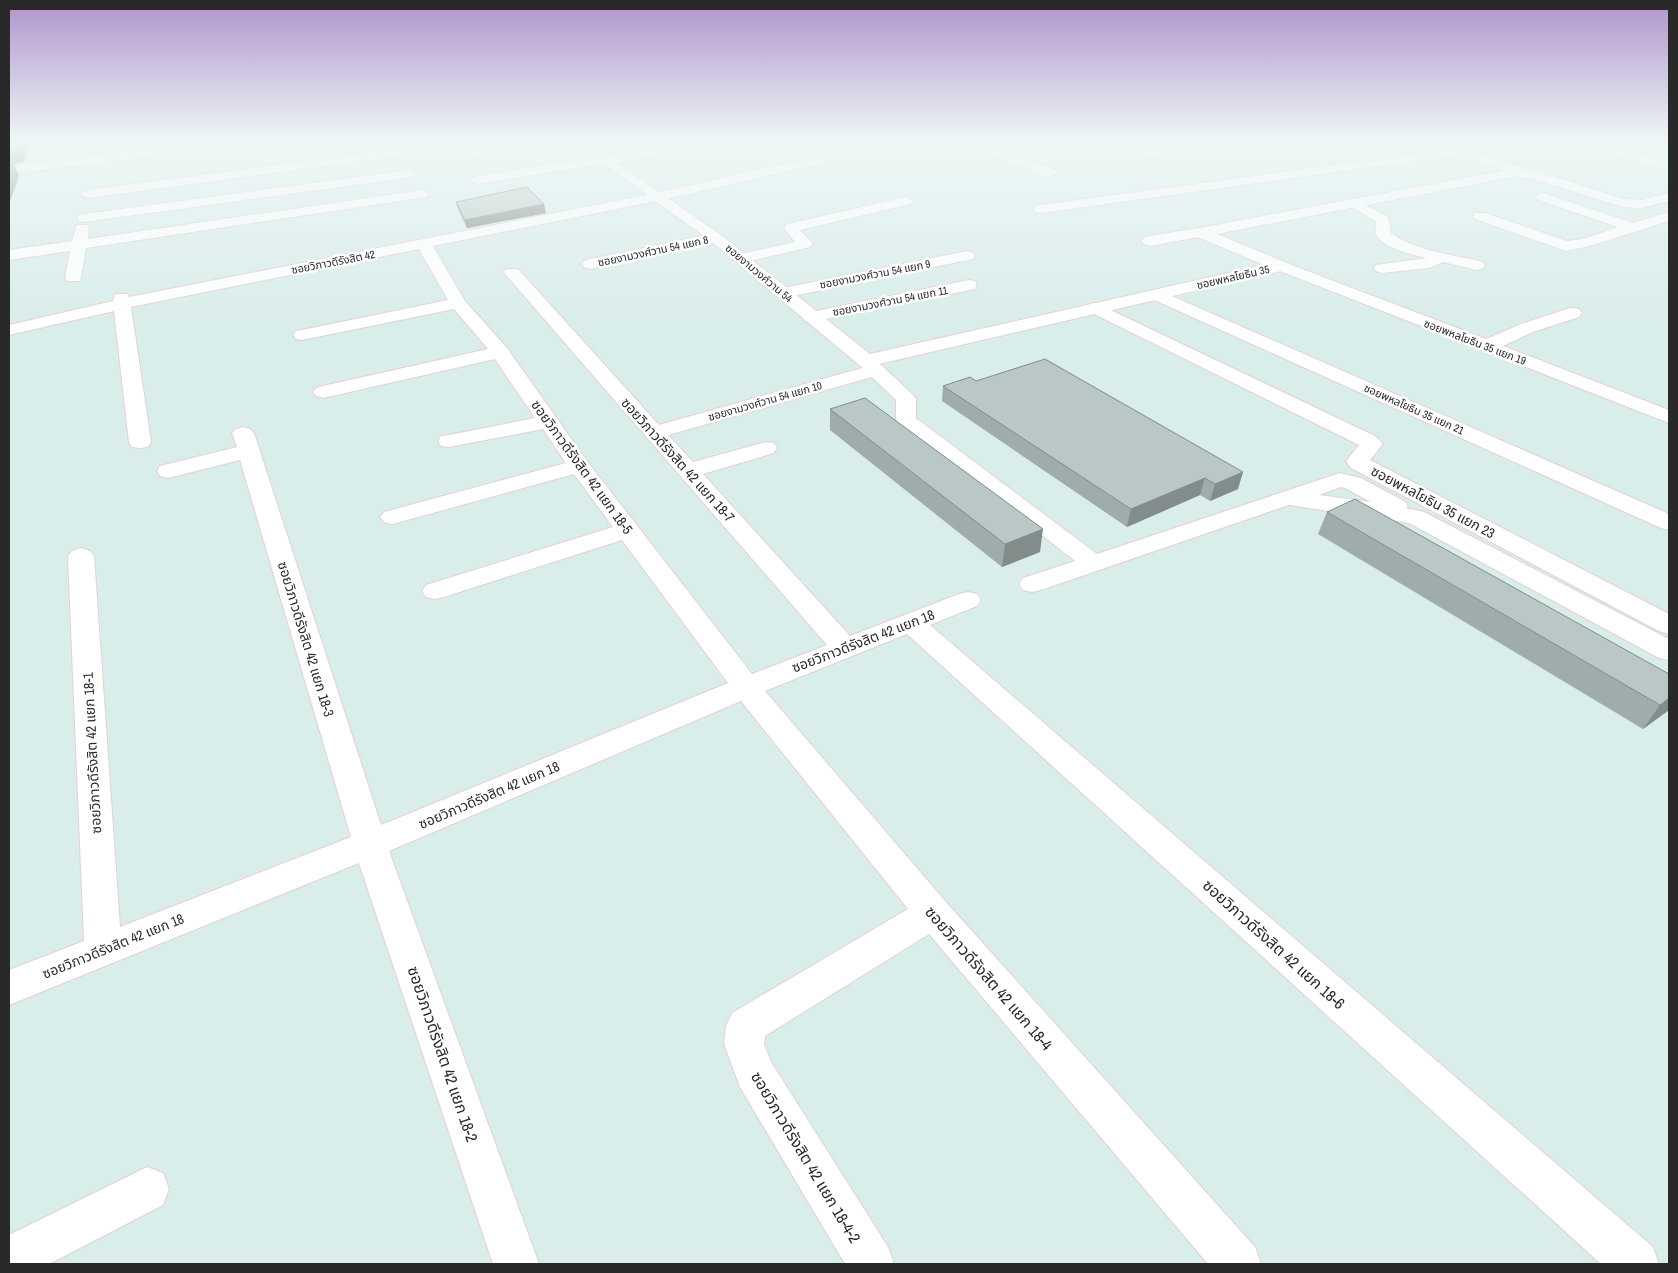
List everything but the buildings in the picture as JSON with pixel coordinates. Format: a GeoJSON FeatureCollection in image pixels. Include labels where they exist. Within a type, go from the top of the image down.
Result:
{"type":"FeatureCollection","features":[{"type":"Feature","properties":{"kind":"street"},"geometry":{"type":"LineString","coordinates":[[73,278],[87,200]]}},
{"type":"Feature","properties":{"kind":"street"},"geometry":{"type":"LineString","coordinates":[[84,218],[214,200]]}},
{"type":"Feature","properties":{"kind":"street"},"geometry":{"type":"LineString","coordinates":[[9,255],[79,245],[209,233],[276,216],[404,200]]}},
{"type":"Feature","properties":{"kind":"street","name":"ซอยวิภาวดีรังสิต 42"},"geometry":{"type":"LineString","coordinates":[[9,330],[121,301],[424,244],[640,200]]}},
{"type":"Feature","properties":{"kind":"street","name":"ซอยงามวงศ์วาน 54"},"geometry":{"type":"LineString","coordinates":[[662,200],[716,238],[871,366],[906,399],[906,420],[1092,564]]}},
{"type":"Feature","properties":{"kind":"street"},"geometry":{"type":"LineString","coordinates":[[1041,210],[1109,200]]}},
{"type":"Feature","properties":{"kind":"street"},"geometry":{"type":"LineString","coordinates":[[1149,241],[1368,200]]}},
{"type":"Feature","properties":{"kind":"street"},"geometry":{"type":"LineString","coordinates":[[1553,200],[1634,228]]}},
{"type":"Feature","properties":{"kind":"street"},"geometry":{"type":"LineString","coordinates":[[1617,200],[1632,204],[1655,200]]}},
{"type":"Feature","properties":{"kind":"street"},"geometry":{"type":"LineString","coordinates":[[741,258],[805,244],[792,227],[906,201]]}},
{"type":"Feature","properties":{"kind":"street"},"geometry":{"type":"LineString","coordinates":[[1354,203],[1383,220],[1384,235],[1388,238],[1407,247],[1477,265]]}},
{"type":"Feature","properties":{"kind":"street"},"geometry":{"type":"LineString","coordinates":[[1632,204],[1642,210],[1668,217]]}},
{"type":"Feature","properties":{"kind":"street"},"geometry":{"type":"LineString","coordinates":[[276,216],[281,231]]}},
{"type":"Feature","properties":{"kind":"street"},"geometry":{"type":"LineString","coordinates":[[1480,216],[1566,246],[1668,217]]}},
{"type":"Feature","properties":{"kind":"street","name":"ซอยพหลโยธิน 35"},"geometry":{"type":"LineString","coordinates":[[1200,233],[1281,266]]}},
{"type":"Feature","properties":{"kind":"street","name":"ซอยงามวงศ์วาน 54 แยก 8"},"geometry":{"type":"LineString","coordinates":[[590,264],[716,238]]}},
{"type":"Feature","properties":{"kind":"street","name":"ซอยวิภาวดีรังสิต 42 แยก 18-5"},"geometry":{"type":"LineString","coordinates":[[424,244],[458,303],[500,352],[580,466],[746,687]]}},
{"type":"Feature","properties":{"kind":"street"},"geometry":{"type":"LineString","coordinates":[[1382,268],[1429,263],[1439,258],[1438,255]]}},
{"type":"Feature","properties":{"kind":"street","name":"ซอยงามวงศ์วาน 54 แยก 9"},"geometry":{"type":"LineString","coordinates":[[783,293],[967,256]]}},
{"type":"Feature","properties":{"kind":"street"},"geometry":{"type":"LineString","coordinates":[[57,264],[76,261]]}},
{"type":"Feature","properties":{"kind":"street","name":"ซอยพหลโยธิน 35"},"geometry":{"type":"LineString","coordinates":[[871,366],[1096,308],[1281,266]]}},
{"type":"Feature","properties":{"kind":"street","name":"ซอยพหลโยธิน 35 แยก 19"},"geometry":{"type":"LineString","coordinates":[[1281,266],[1669,417]]}},
{"type":"Feature","properties":{"kind":"street","name":"ซอยวิภาวดีรังสิต 42 แยก 18-7"},"geometry":{"type":"LineString","coordinates":[[512,272],[844,647]]}},
{"type":"Feature","properties":{"kind":"street","name":"ซอยงามวงศ์วาน 54 แยก 11"},"geometry":{"type":"LineString","coordinates":[[811,317],[969,285]]}},
{"type":"Feature","properties":{"kind":"street","name":"ซอยพหลโยธิน 35 แยก 21"},"geometry":{"type":"LineString","coordinates":[[1158,295],[1669,523]]}},
{"type":"Feature","properties":{"kind":"street"},"geometry":{"type":"LineString","coordinates":[[121,301],[140,442]]}},
{"type":"Feature","properties":{"kind":"street"},"geometry":{"type":"LineString","coordinates":[[302,335],[458,303]]}},
{"type":"Feature","properties":{"kind":"street","name":"ซอยพหลโยธิน 35 แยก 23"},"geometry":{"type":"LineString","coordinates":[[1096,308],[1368,441],[1372,444],[1357,461],[1359,463],[1669,625]]}},
{"type":"Feature","properties":{"kind":"street"},"geometry":{"type":"LineString","coordinates":[[1487,346],[1527,328],[1572,313]]}},
{"type":"Feature","properties":{"kind":"street"},"geometry":{"type":"LineString","coordinates":[[323,392],[500,352]]}},
{"type":"Feature","properties":{"kind":"street","name":"ซอยงามวงศ์วาน 54 แยก 10"},"geometry":{"type":"LineString","coordinates":[[654,433],[871,366]]}},
{"type":"Feature","properties":{"kind":"street"},"geometry":{"type":"LineString","coordinates":[[449,441],[549,420]]}},
{"type":"Feature","properties":{"kind":"street","name":"ซอยวิภาวดีรังสิต 42 แยก 18-3"},"geometry":{"type":"LineString","coordinates":[[168,471],[245,442],[370,844]]}},
{"type":"Feature","properties":{"kind":"street"},"geometry":{"type":"LineString","coordinates":[[688,471],[766,448]]}},
{"type":"Feature","properties":{"kind":"street"},"geometry":{"type":"LineString","coordinates":[[392,517],[580,466]]}},
{"type":"Feature","properties":{"kind":"street"},"geometry":{"type":"LineString","coordinates":[[1032,584],[1290,498],[1371,508],[1416,517],[1669,651]]}},
{"type":"Feature","properties":{"kind":"street"},"geometry":{"type":"LineString","coordinates":[[435,590],[628,530]]}},
{"type":"Feature","properties":{"kind":"street","name":"ซอยวิภาวดีรังสิต 42 แยก 18-1"},"geometry":{"type":"LineString","coordinates":[[81,556],[103,950]]}},
{"type":"Feature","properties":{"kind":"street","name":"ซอยวิภาวดีรังสิต 42 แยก 18"},"geometry":{"type":"LineString","coordinates":[[9,988],[370,844],[844,647],[968,600]]}},
{"type":"Feature","properties":{"kind":"street","name":"ซอยวิภาวดีรังสิต 42 แยก 18-6"},"geometry":{"type":"LineString","coordinates":[[911,623],[1636,1264]]}},
{"type":"Feature","properties":{"kind":"street","name":"ซอยวิภาวดีรังสิต 42 แยก 18-4"},"geometry":{"type":"LineString","coordinates":[[746,687],[932,913],[1238,1264]]}},
{"type":"Feature","properties":{"kind":"street","name":"ซอยวิภาวดีรังสิต 42 แยก 18-2"},"geometry":{"type":"LineString","coordinates":[[370,844],[516,1264]]}},
{"type":"Feature","properties":{"kind":"street","name":"ซอยวิภาวดีรังสิต 42 แยก 18-4-2"},"geometry":{"type":"LineString","coordinates":[[871,1264],[754,1073],[744,1044],[746,1026],[932,913]]}},
{"type":"Feature","properties":{"kind":"street"},"geometry":{"type":"LineString","coordinates":[[9,1260],[147,1189]]}}]}
